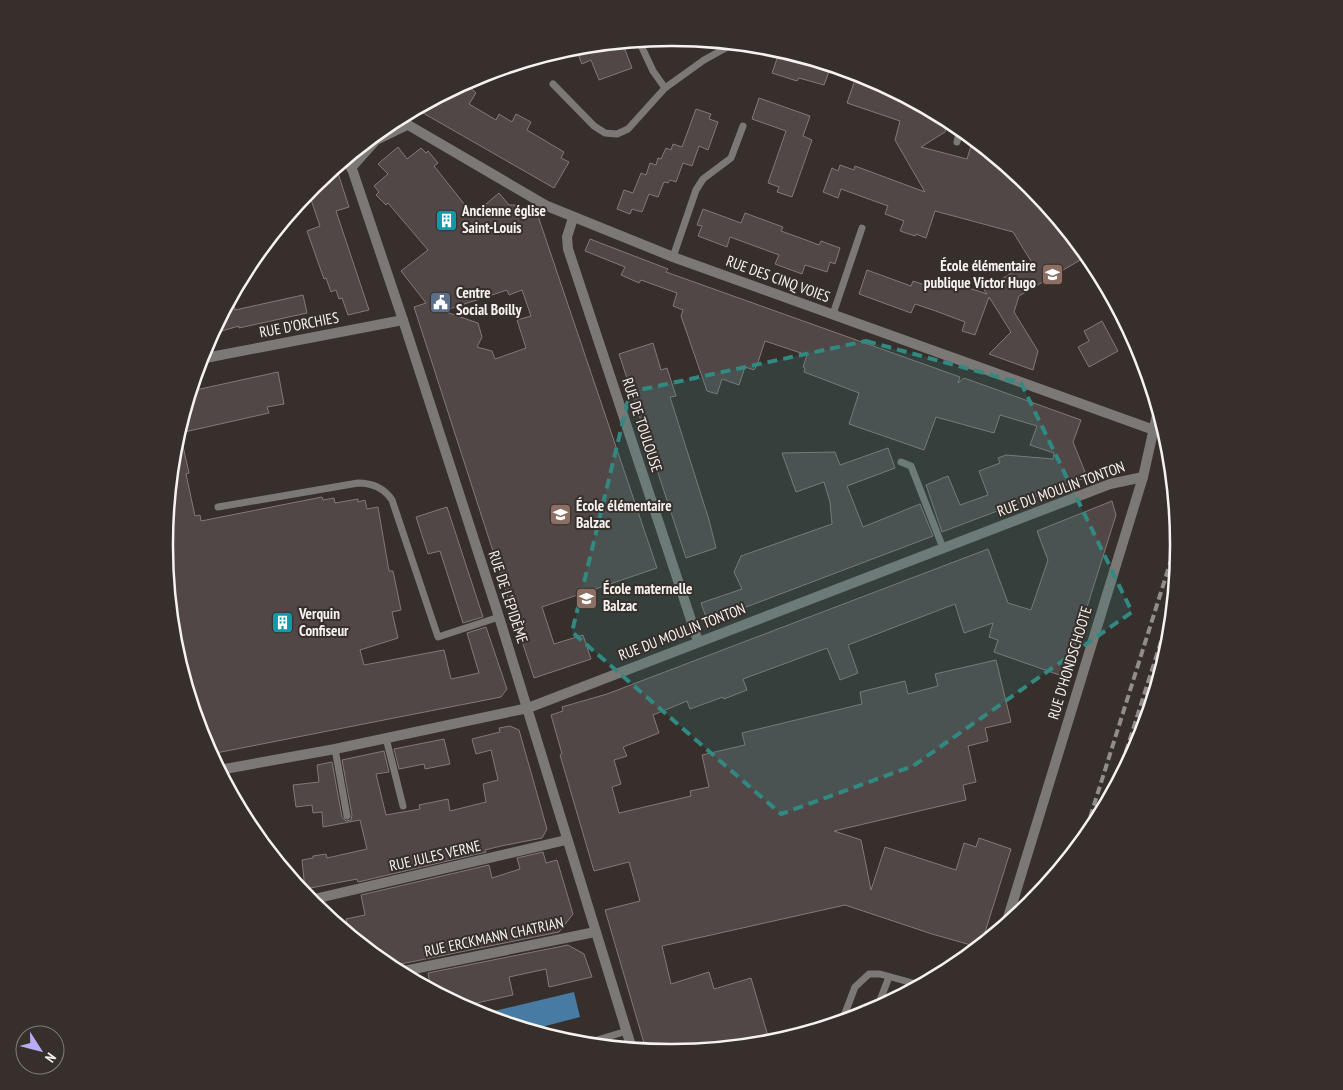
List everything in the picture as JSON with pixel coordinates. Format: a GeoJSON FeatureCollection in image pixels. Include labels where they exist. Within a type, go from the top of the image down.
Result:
{"type":"FeatureCollection","features":[{"type":"Feature","properties":{"kind":"street"},"geometry":{"type":"LineString","coordinates":[[389,134],[407,125]]}},
{"type":"Feature","properties":{"kind":"street","name":"RUE DES CINQ VOIES"},"geometry":{"type":"LineString","coordinates":[[407,125],[538,201],[573,218],[673,257],[1154,430]]}},
{"type":"Feature","properties":{"kind":"street"},"geometry":{"type":"LineString","coordinates":[[351,168],[368,149]]}},
{"type":"Feature","properties":{"kind":"street","name":"RUE DE L'EPIDÈME"},"geometry":{"type":"LineString","coordinates":[[350,164],[403,320],[528,708],[566,840],[630,1042]]}},
{"type":"Feature","properties":{"kind":"street","name":"RUE DE TOULOUSE"},"geometry":{"type":"LineString","coordinates":[[573,218],[567,237],[568,249],[698,641]]}},
{"type":"Feature","properties":{"kind":"street","name":"RUE D'ORCHIES"},"geometry":{"type":"LineString","coordinates":[[209,358],[403,320]]}},
{"type":"Feature","properties":{"kind":"street","name":"RUE D'HONDSCHOOTE"},"geometry":{"type":"LineString","coordinates":[[1010,911],[1143,476],[1155,424]]}},
{"type":"Feature","properties":{"kind":"street","name":"RUE DU MOULIN TONTON"},"geometry":{"type":"LineString","coordinates":[[226,769],[335,749],[528,708],[1110,484],[1143,476]]}},
{"type":"Feature","properties":{"kind":"street","name":"RUE JULES VERNE"},"geometry":{"type":"LineString","coordinates":[[319,898],[566,840]]}},
{"type":"Feature","properties":{"kind":"street","name":"RUE ERCKMANN CHATRIAN"},"geometry":{"type":"LineString","coordinates":[[410,970],[595,932]]}},
{"type":"Feature","properties":{"kind":"lane"},"geometry":{"type":"LineString","coordinates":[[642,47],[653,71],[665,88]]}},
{"type":"Feature","properties":{"kind":"lane"},"geometry":{"type":"LineString","coordinates":[[553,84],[594,126],[611,134],[622,133],[628,129],[665,88],[704,60],[723,49]]}},
{"type":"Feature","properties":{"kind":"lane"},"geometry":{"type":"LineString","coordinates":[[673,257],[696,190],[704,179],[731,158],[743,126]]}},
{"type":"Feature","properties":{"kind":"lane"},"geometry":{"type":"LineString","coordinates":[[957,142],[958,137]]}},
{"type":"Feature","properties":{"kind":"lane"},"geometry":{"type":"LineString","coordinates":[[833,314],[862,228]]}},
{"type":"Feature","properties":{"kind":"lane"},"geometry":{"type":"LineString","coordinates":[[901,462],[911,466],[943,548]]}},
{"type":"Feature","properties":{"kind":"lane"},"geometry":{"type":"LineString","coordinates":[[218,507],[358,483],[370,484],[383,490],[392,500],[438,637],[499,618]]}},
{"type":"Feature","properties":{"kind":"lane"},"geometry":{"type":"LineString","coordinates":[[386,738],[403,806]]}},
{"type":"Feature","properties":{"kind":"lane"},"geometry":{"type":"LineString","coordinates":[[335,749],[347,816]]}},
{"type":"Feature","properties":{"kind":"lane"},"geometry":{"type":"LineString","coordinates":[[846,1012],[858,982],[874,973],[910,983]]}},
{"type":"Feature","properties":{"kind":"lane"},"geometry":{"type":"LineString","coordinates":[[881,997],[889,977]]}},
{"type":"Feature","properties":{"kind":"lane"},"geometry":{"type":"LineString","coordinates":[[602,1038],[626,1031]]}},
{"type":"Feature","properties":{"kind":"highlighted area"},"geometry":{"type":"Polygon","coordinates":[[[866,341],[1021,383],[1132,612],[913,766],[781,814],[572,632],[630,392],[866,341]]]}},
{"type":"Feature","properties":{"kind":"water"},"geometry":{"type":"Polygon","coordinates":[[[574,992],[580,1017],[542,1027],[494,1011],[574,992]]]}},
{"type":"Feature","properties":{"kind":"building"},"geometry":{"type":"Polygon","coordinates":[[[625,49],[632,68],[599,80],[591,60],[582,64],[578,55],[625,49]]]}},
{"type":"Feature","properties":{"kind":"building"},"geometry":{"type":"Polygon","coordinates":[[[777,58],[829,72],[824,85],[799,78],[797,81],[772,73],[777,58]]]}},
{"type":"Feature","properties":{"kind":"building"},"geometry":{"type":"Polygon","coordinates":[[[854,81],[892,98],[946,128],[945,132],[921,147],[967,159],[971,146],[1024,192],[1067,241],[1080,260],[1019,296],[1014,312],[1038,351],[1033,370],[989,354],[1011,332],[989,297],[975,335],[962,331],[965,322],[933,310],[915,304],[911,313],[859,294],[867,270],[911,286],[913,281],[928,286],[929,281],[949,288],[951,282],[987,294],[984,290],[1031,261],[1013,232],[935,211],[926,238],[916,234],[915,236],[900,231],[904,221],[885,214],[888,206],[841,189],[838,198],[823,192],[832,168],[838,171],[840,165],[854,170],[855,166],[925,192],[895,140],[900,121],[847,103],[854,81]]]}},
{"type":"Feature","properties":{"kind":"building"},"geometry":{"type":"Polygon","coordinates":[[[471,89],[476,93],[469,104],[496,120],[499,114],[512,122],[516,114],[531,122],[527,130],[564,152],[561,158],[569,162],[554,188],[423,113],[471,89]]]}},
{"type":"Feature","properties":{"kind":"building"},"geometry":{"type":"Polygon","coordinates":[[[759,98],[810,116],[803,136],[812,140],[792,197],[777,192],[779,187],[768,183],[786,131],[752,119],[759,98]]]}},
{"type":"Feature","properties":{"kind":"building"},"geometry":{"type":"Polygon","coordinates":[[[696,109],[711,114],[709,119],[718,122],[708,150],[699,146],[692,166],[683,163],[676,182],[670,180],[668,183],[664,182],[658,197],[649,194],[642,212],[632,209],[630,214],[617,209],[624,190],[633,193],[641,173],[646,175],[650,163],[656,165],[658,158],[661,159],[666,148],[671,150],[673,144],[682,147],[696,109]]]}},
{"type":"Feature","properties":{"kind":"building"},"geometry":{"type":"Polygon","coordinates":[[[398,147],[407,159],[421,148],[426,153],[428,151],[438,163],[434,166],[473,215],[499,193],[509,205],[515,205],[538,216],[657,568],[542,607],[554,644],[583,635],[591,659],[534,678],[414,307],[426,303],[401,271],[428,250],[388,203],[386,205],[376,195],[379,192],[374,186],[388,174],[378,164],[398,147]],[[507,290],[443,311],[478,323],[482,337],[477,347],[492,351],[495,359],[526,348],[517,320],[531,316],[522,290],[509,295],[507,290]]]}},
{"type":"Feature","properties":{"kind":"building"},"geometry":{"type":"Polygon","coordinates":[[[338,174],[349,207],[336,211],[369,310],[348,315],[342,298],[339,299],[336,290],[331,292],[326,278],[324,279],[307,231],[320,226],[311,200],[338,174]]]}},
{"type":"Feature","properties":{"kind":"building"},"geometry":{"type":"Polygon","coordinates":[[[703,209],[741,223],[745,213],[783,227],[781,231],[819,245],[821,241],[840,248],[835,264],[830,262],[827,272],[805,265],[802,274],[775,264],[779,255],[752,245],[730,237],[727,247],[698,236],[702,226],[697,225],[703,209]]]}},
{"type":"Feature","properties":{"kind":"building"},"geometry":{"type":"Polygon","coordinates":[[[590,239],[668,269],[666,272],[960,377],[958,383],[964,378],[1081,420],[1073,442],[1087,477],[942,532],[926,485],[948,476],[960,505],[988,495],[979,471],[1000,463],[998,458],[1006,455],[1053,459],[1054,453],[1030,445],[1037,426],[1000,415],[994,433],[936,417],[924,450],[849,424],[859,393],[804,372],[805,368],[803,367],[807,355],[765,341],[757,365],[754,370],[745,367],[739,385],[722,379],[717,394],[707,391],[681,316],[683,310],[673,306],[677,293],[641,280],[639,283],[621,275],[625,267],[585,251],[590,239]]]}},
{"type":"Feature","properties":{"kind":"building"},"geometry":{"type":"Polygon","coordinates":[[[303,295],[307,313],[221,331],[234,306],[235,310],[303,295]]]}},
{"type":"Feature","properties":{"kind":"building"},"geometry":{"type":"Polygon","coordinates":[[[1102,321],[1118,351],[1089,367],[1078,347],[1089,341],[1084,331],[1102,321]]]}},
{"type":"Feature","properties":{"kind":"building"},"geometry":{"type":"Polygon","coordinates":[[[653,343],[661,370],[667,368],[676,396],[670,397],[716,548],[686,558],[619,354],[653,343]]]}},
{"type":"Feature","properties":{"kind":"building","name":"Verquin Confiseur"},"geometry":{"type":"Polygon","coordinates":[[[278,372],[284,404],[267,407],[269,413],[186,432],[198,390],[278,372]]]}},
{"type":"Feature","properties":{"kind":"building","name":"Verquin Confiseur"},"geometry":{"type":"Polygon","coordinates":[[[183,445],[189,473],[186,474],[195,516],[200,515],[201,521],[322,497],[323,500],[334,498],[335,503],[358,499],[358,502],[365,500],[367,509],[378,507],[389,571],[393,571],[401,610],[392,612],[398,638],[360,650],[364,665],[444,650],[451,679],[479,673],[467,633],[486,627],[507,689],[501,697],[218,753],[199,705],[190,674],[177,610],[174,578],[174,512],[183,445]]]}},
{"type":"Feature","properties":{"kind":"building"},"geometry":{"type":"Polygon","coordinates":[[[888,448],[895,468],[847,486],[863,527],[920,504],[933,536],[712,620],[706,617],[701,603],[742,589],[734,572],[741,556],[832,524],[830,502],[824,482],[796,492],[782,453],[835,452],[840,465],[888,448]]]}},
{"type":"Feature","properties":{"kind":"building"},"geometry":{"type":"Polygon","coordinates":[[[1112,501],[1116,515],[1065,677],[994,652],[998,640],[989,637],[993,623],[964,633],[955,604],[848,645],[858,673],[840,680],[827,648],[743,679],[747,690],[724,699],[723,697],[690,709],[687,701],[653,715],[659,733],[623,747],[627,756],[614,760],[621,784],[612,787],[619,813],[691,796],[690,791],[709,787],[702,755],[745,745],[742,733],[862,704],[860,692],[905,681],[908,694],[938,686],[935,674],[996,660],[1011,722],[985,728],[988,741],[968,746],[976,782],[963,785],[966,800],[834,831],[861,840],[871,890],[885,847],[956,870],[964,843],[976,847],[979,838],[1011,849],[985,933],[970,945],[845,905],[662,946],[671,984],[709,972],[714,989],[751,978],[767,1034],[704,1043],[644,1043],[605,910],[640,901],[629,862],[594,871],[560,755],[562,754],[551,715],[563,711],[562,707],[607,694],[988,549],[1008,603],[1031,610],[1048,560],[1037,531],[1112,501]]]}},
{"type":"Feature","properties":{"kind":"building"},"geometry":{"type":"Polygon","coordinates":[[[447,507],[483,617],[463,623],[440,551],[428,554],[416,517],[447,507]]]}},
{"type":"Feature","properties":{"kind":"building"},"geometry":{"type":"Polygon","coordinates":[[[510,726],[519,730],[547,829],[542,838],[501,846],[485,850],[486,852],[358,882],[357,879],[310,888],[304,882],[302,860],[326,854],[327,858],[367,849],[360,820],[323,827],[322,812],[313,813],[312,805],[296,807],[293,785],[319,782],[317,765],[332,762],[342,817],[346,821],[351,820],[352,815],[342,760],[384,751],[389,772],[376,774],[386,815],[420,809],[419,805],[448,799],[450,811],[486,802],[483,784],[498,780],[491,750],[476,754],[472,739],[500,732],[499,728],[510,726]]]}},
{"type":"Feature","properties":{"kind":"building"},"geometry":{"type":"Polygon","coordinates":[[[444,739],[450,764],[425,769],[424,764],[399,769],[394,749],[444,739]]]}},
{"type":"Feature","properties":{"kind":"building"},"geometry":{"type":"Polygon","coordinates":[[[543,852],[546,863],[557,860],[573,914],[559,932],[401,964],[347,923],[346,919],[365,915],[361,895],[489,865],[492,878],[520,869],[517,858],[543,852]]]}},
{"type":"Feature","properties":{"kind":"building"},"geometry":{"type":"Polygon","coordinates":[[[568,945],[584,954],[592,977],[549,987],[546,969],[509,977],[513,995],[475,1003],[429,981],[428,973],[568,945]]]}},
{"type":"Feature","properties":{"kind":"railway"},"geometry":{"type":"LineString","coordinates":[[1092,813],[1169,565]]}},
{"type":"Feature","properties":{"kind":"railway"},"geometry":{"type":"LineString","coordinates":[[1128,745],[1161,641]]}},
{"type":"Feature","properties":{"kind":"place","name":"Ancienne église Saint-Louis"},"geometry":{"type":"Point","coordinates":[446,220]}},
{"type":"Feature","properties":{"kind":"place","name":"École élémentaire publique Victor Hugo"},"geometry":{"type":"Point","coordinates":[1052,275]}},
{"type":"Feature","properties":{"kind":"place","name":"Centre Social Boilly"},"geometry":{"type":"Point","coordinates":[440,302]}},
{"type":"Feature","properties":{"kind":"place","name":"École élémentaire Balzac"},"geometry":{"type":"Point","coordinates":[560,515]}},
{"type":"Feature","properties":{"kind":"place","name":"École maternelle Balzac"},"geometry":{"type":"Point","coordinates":[587,598]}},
{"type":"Feature","properties":{"kind":"place","name":"Verquin Confiseur"},"geometry":{"type":"Point","coordinates":[283,623]}}]}
